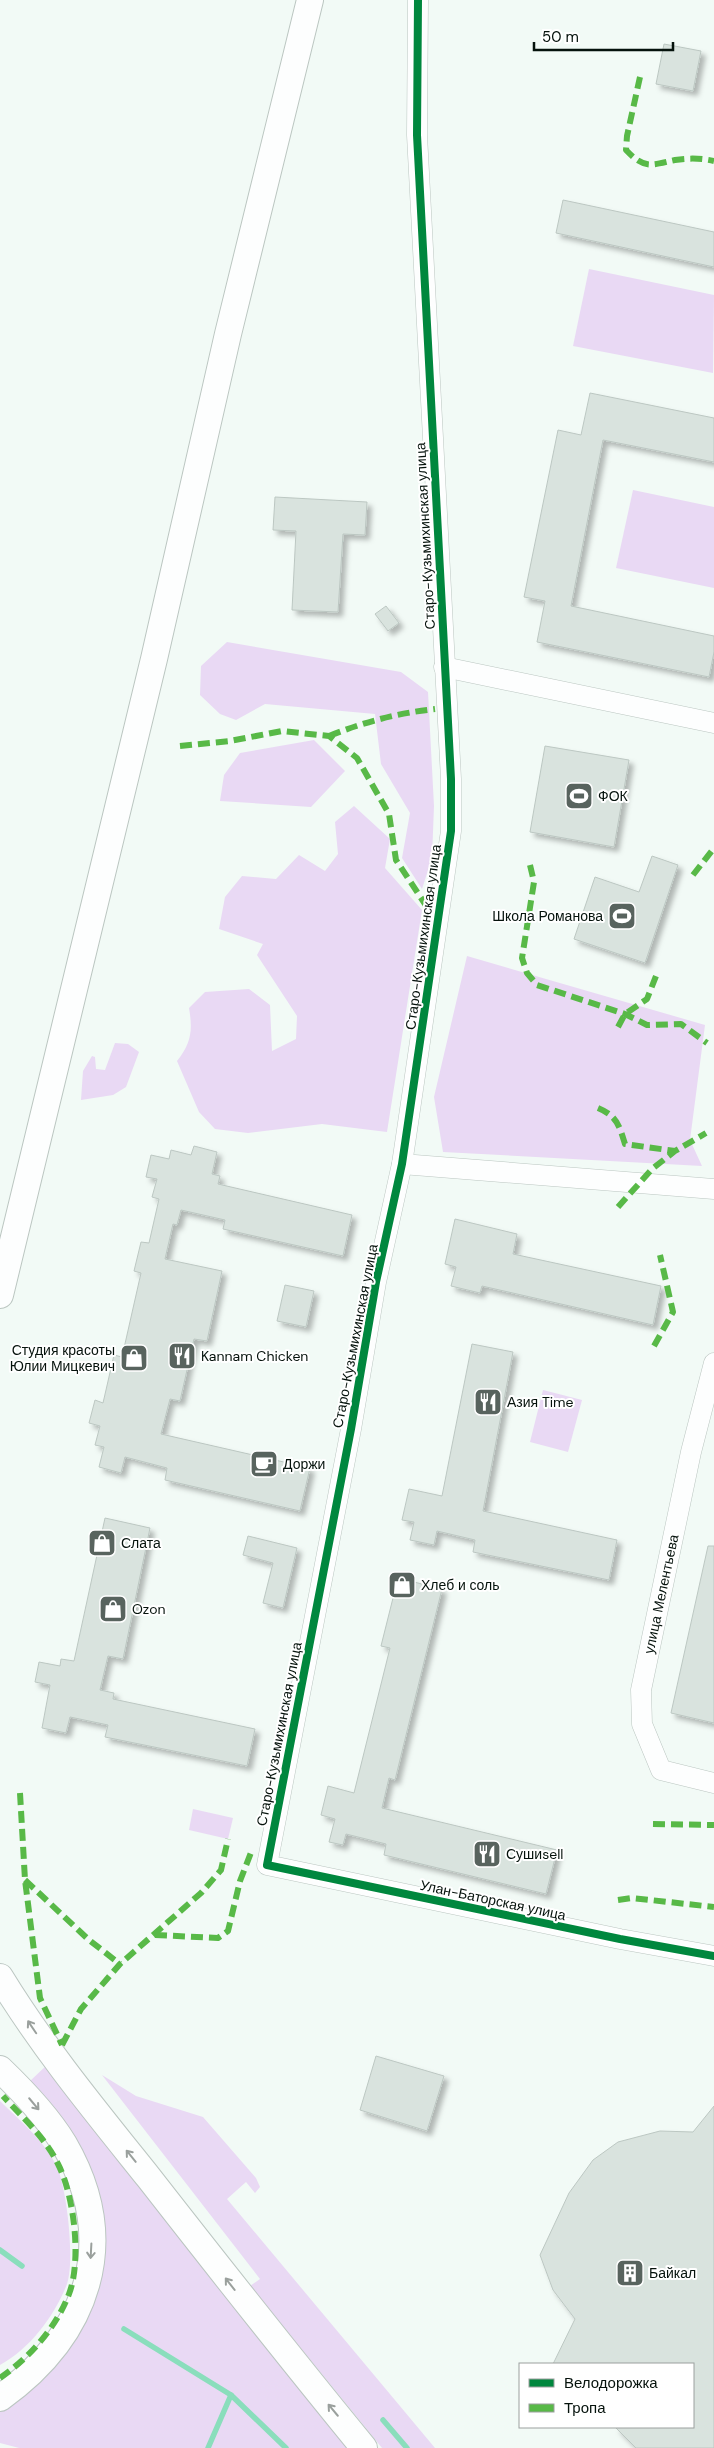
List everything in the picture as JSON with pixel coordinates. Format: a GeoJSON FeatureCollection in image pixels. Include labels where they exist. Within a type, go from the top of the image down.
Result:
{"type":"FeatureCollection","features":[{"type":"Feature","properties":{"kind":"main road"},"geometry":{"type":"LineString","coordinates":[[0,1295],[154,660],[228,334],[310,0]]}},
{"type":"Feature","properties":{"kind":"main road"},"geometry":{"type":"LineString","coordinates":[[0,1977],[51,2054],[233,2288],[364,2448]]}},
{"type":"Feature","properties":{"kind":"main road"},"geometry":{"type":"LineString","coordinates":[[0,2069],[38,2109],[64,2145],[84,2190],[89,2212],[92,2247],[86,2288],[69,2327],[42,2362],[0,2398]]}},
{"type":"Feature","properties":{"kind":"street","name":"Старо-Кузьмихинская улица"},"geometry":{"type":"LineString","coordinates":[[267,1865],[351,1429],[376,1282],[402,1164],[447,873],[451,830],[451,779],[417,135],[418,0]]}},
{"type":"Feature","properties":{"kind":"street"},"geometry":{"type":"LineString","coordinates":[[444,667],[714,723]]}},
{"type":"Feature","properties":{"kind":"street"},"geometry":{"type":"LineString","coordinates":[[402,1164],[714,1189]]}},
{"type":"Feature","properties":{"kind":"street","name":"улица Мелентьева"},"geometry":{"type":"LineString","coordinates":[[714,1363],[692,1452],[641,1690],[642,1724],[661,1770],[714,1783]]}},
{"type":"Feature","properties":{"kind":"street","name":"Улан-Баторская улица"},"geometry":{"type":"LineString","coordinates":[[267,1865],[620,1939],[714,1956]]}},
{"type":"Feature","properties":{"kind":"shaded area"},"geometry":{"type":"Polygon","coordinates":[[[589,269],[714,295],[713,373],[573,346],[589,269]]]}},
{"type":"Feature","properties":{"kind":"shaded area"},"geometry":{"type":"Polygon","coordinates":[[[633,490],[714,507],[714,588],[616,568],[633,490]]]}},
{"type":"Feature","properties":{"kind":"shaded area"},"geometry":{"type":"Polygon","coordinates":[[[227,642],[401,672],[428,692],[434,806],[432,858],[422,889],[402,858],[410,813],[381,764],[375,714],[265,704],[236,720],[220,714],[200,695],[201,666],[227,642]]]}},
{"type":"Feature","properties":{"kind":"shaded area"},"geometry":{"type":"Polygon","coordinates":[[[314,740],[345,771],[311,807],[220,801],[224,775],[240,753],[314,740]]]}},
{"type":"Feature","properties":{"kind":"shaded area"},"geometry":{"type":"Polygon","coordinates":[[[354,806],[390,839],[385,868],[422,910],[387,1132],[322,1124],[248,1133],[215,1129],[199,1112],[177,1061],[190,1036],[189,1008],[205,992],[249,989],[270,1005],[272,1051],[296,1039],[297,1016],[257,955],[263,944],[219,929],[225,897],[242,876],[276,879],[299,855],[325,871],[338,854],[335,822],[354,806]]]}},
{"type":"Feature","properties":{"kind":"shaded area"},"geometry":{"type":"Polygon","coordinates":[[[467,956],[705,1025],[690,1140],[702,1166],[443,1152],[434,1097],[467,956]]]}},
{"type":"Feature","properties":{"kind":"shaded area"},"geometry":{"type":"Polygon","coordinates":[[[115,1043],[128,1044],[139,1052],[126,1087],[113,1095],[81,1100],[83,1071],[92,1056],[95,1057],[96,1069],[105,1070],[115,1043]]]}},
{"type":"Feature","properties":{"kind":"shaded area"},"geometry":{"type":"Polygon","coordinates":[[[543,1390],[582,1400],[568,1452],[530,1442],[543,1390]]]}},
{"type":"Feature","properties":{"kind":"shaded area"},"geometry":{"type":"Polygon","coordinates":[[[193,1809],[233,1818],[228,1839],[189,1830],[193,1809]]]}},
{"type":"Feature","properties":{"kind":"shaded area"},"geometry":{"type":"Polygon","coordinates":[[[48,2064],[351,2448],[19,2448],[0,2443],[0,2405],[17,2393],[100,2253],[29,2082],[48,2064]]]}},
{"type":"Feature","properties":{"kind":"shaded area"},"geometry":{"type":"Polygon","coordinates":[[[102,2075],[136,2096],[203,2117],[256,2178],[260,2187],[255,2193],[246,2182],[227,2199],[435,2448],[382,2448],[250,2286],[260,2279],[102,2075]]]}},
{"type":"Feature","properties":{"kind":"shaded area"},"geometry":{"type":"Polygon","coordinates":[[[0,2101],[39,2140],[57,2167],[61,2177],[67,2208],[70,2259],[67,2284],[56,2307],[31,2341],[0,2365],[0,2101]]]}},
{"type":"Feature","properties":{"kind":"building"},"geometry":{"type":"Polygon","coordinates":[[[664,44],[701,51],[693,91],[656,84],[664,44]]]}},
{"type":"Feature","properties":{"kind":"building"},"geometry":{"type":"Polygon","coordinates":[[[563,200],[714,232],[714,267],[556,233],[563,200]]]}},
{"type":"Feature","properties":{"kind":"building"},"geometry":{"type":"Polygon","coordinates":[[[590,393],[714,418],[714,462],[603,440],[571,606],[714,636],[714,652],[709,677],[537,642],[545,601],[524,597],[558,430],[581,435],[590,393]]]}},
{"type":"Feature","properties":{"kind":"building"},"geometry":{"type":"Polygon","coordinates":[[[275,497],[367,502],[365,535],[343,534],[338,612],[292,610],[296,531],[273,530],[275,497]]]}},
{"type":"Feature","properties":{"kind":"building"},"geometry":{"type":"Polygon","coordinates":[[[386,606],[399,623],[388,631],[375,614],[386,606]]]}},
{"type":"Feature","properties":{"kind":"building","name":"ФОК"},"geometry":{"type":"Polygon","coordinates":[[[545,746],[629,760],[614,847],[530,832],[545,746]]]}},
{"type":"Feature","properties":{"kind":"building","name":"Школа Романова"},"geometry":{"type":"Polygon","coordinates":[[[652,856],[678,865],[645,963],[574,939],[595,877],[639,892],[652,856]]]}},
{"type":"Feature","properties":{"kind":"building"},"geometry":{"type":"Polygon","coordinates":[[[194,1146],[217,1152],[212,1174],[220,1176],[218,1184],[352,1215],[343,1256],[223,1229],[225,1220],[181,1210],[177,1225],[173,1224],[165,1259],[222,1271],[207,1341],[194,1339],[180,1401],[170,1399],[161,1434],[310,1468],[300,1511],[165,1480],[167,1468],[125,1457],[121,1473],[99,1467],[104,1447],[95,1445],[100,1426],[89,1423],[95,1400],[103,1403],[114,1355],[122,1357],[141,1273],[134,1271],[141,1242],[149,1243],[159,1199],[152,1197],[157,1179],[146,1177],[151,1155],[169,1159],[171,1150],[191,1155],[194,1146]]]}},
{"type":"Feature","properties":{"kind":"building"},"geometry":{"type":"Polygon","coordinates":[[[455,1219],[517,1234],[513,1254],[661,1286],[653,1325],[482,1286],[480,1293],[451,1286],[456,1267],[445,1264],[455,1219]]]}},
{"type":"Feature","properties":{"kind":"building"},"geometry":{"type":"Polygon","coordinates":[[[285,1285],[314,1291],[306,1327],[277,1321],[285,1285]]]}},
{"type":"Feature","properties":{"kind":"building"},"geometry":{"type":"Polygon","coordinates":[[[472,1344],[513,1352],[483,1511],[617,1540],[609,1580],[473,1552],[475,1540],[437,1531],[434,1545],[410,1540],[414,1522],[402,1520],[409,1489],[442,1496],[472,1344]]]}},
{"type":"Feature","properties":{"kind":"building"},"geometry":{"type":"Polygon","coordinates":[[[105,1518],[150,1528],[123,1659],[108,1656],[100,1690],[114,1693],[113,1699],[255,1729],[247,1766],[105,1737],[108,1725],[70,1717],[66,1733],[42,1728],[50,1685],[35,1682],[39,1662],[60,1666],[61,1659],[74,1661],[105,1518]]]}},
{"type":"Feature","properties":{"kind":"building"},"geometry":{"type":"Polygon","coordinates":[[[248,1536],[297,1548],[283,1608],[263,1603],[273,1563],[243,1555],[248,1536]]]}},
{"type":"Feature","properties":{"kind":"building"},"geometry":{"type":"Polygon","coordinates":[[[708,1546],[714,1546],[714,1723],[671,1713],[708,1546]]]}},
{"type":"Feature","properties":{"kind":"building"},"geometry":{"type":"Polygon","coordinates":[[[398,1578],[442,1589],[395,1780],[389,1778],[382,1808],[557,1850],[546,1894],[384,1855],[386,1844],[346,1834],[343,1845],[329,1842],[335,1819],[321,1815],[328,1786],[354,1793],[390,1648],[381,1646],[398,1578]]]}},
{"type":"Feature","properties":{"kind":"building"},"geometry":{"type":"Polygon","coordinates":[[[376,2056],[444,2076],[427,2131],[360,2110],[376,2056]]]}},
{"type":"Feature","properties":{"kind":"building","name":"Байкал"},"geometry":{"type":"Polygon","coordinates":[[[714,2106],[714,2448],[636,2448],[616,2428],[694,2428],[694,2363],[553,2363],[575,2319],[553,2290],[540,2255],[569,2193],[593,2160],[618,2142],[660,2131],[693,2132],[714,2106]]]}},
{"type":"Feature","properties":{"kind":"waterway"},"geometry":{"type":"LineString","coordinates":[[0,2250],[22,2266]]}},
{"type":"Feature","properties":{"kind":"waterway"},"geometry":{"type":"LineString","coordinates":[[124,2329],[231,2395],[286,2448]]}},
{"type":"Feature","properties":{"kind":"waterway"},"geometry":{"type":"LineString","coordinates":[[208,2448],[231,2395]]}},
{"type":"Feature","properties":{"kind":"waterway"},"geometry":{"type":"LineString","coordinates":[[383,2420],[407,2448]]}},
{"type":"Feature","properties":{"kind":"marked path"},"geometry":{"type":"LineString","coordinates":[[640,77],[627,136],[626,150],[638,161],[649,164],[685,159],[714,161]]}},
{"type":"Feature","properties":{"kind":"marked path"},"geometry":{"type":"LineString","coordinates":[[329,736],[381,719],[435,709]]}},
{"type":"Feature","properties":{"kind":"marked path"},"geometry":{"type":"LineString","coordinates":[[180,746],[230,741],[282,731],[329,736],[357,758],[389,814],[396,860],[427,907]]}},
{"type":"Feature","properties":{"kind":"marked path"},"geometry":{"type":"LineString","coordinates":[[693,875],[714,848]]}},
{"type":"Feature","properties":{"kind":"marked path"},"geometry":{"type":"LineString","coordinates":[[530,865],[534,882],[522,958],[527,973],[537,985],[625,1014],[647,1025],[681,1024],[707,1043]]}},
{"type":"Feature","properties":{"kind":"marked path"},"geometry":{"type":"LineString","coordinates":[[618,1027],[625,1014],[647,999],[656,976]]}},
{"type":"Feature","properties":{"kind":"marked path"},"geometry":{"type":"LineString","coordinates":[[598,1108],[613,1118],[621,1131],[625,1144],[675,1151]]}},
{"type":"Feature","properties":{"kind":"marked path"},"geometry":{"type":"LineString","coordinates":[[618,1207],[652,1169],[675,1151],[706,1133]]}},
{"type":"Feature","properties":{"kind":"marked path"},"geometry":{"type":"LineString","coordinates":[[654,1346],[673,1312],[660,1255]]}},
{"type":"Feature","properties":{"kind":"marked path"},"geometry":{"type":"LineString","coordinates":[[20,1793],[25,1880],[40,1998],[62,2045]]}},
{"type":"Feature","properties":{"kind":"marked path"},"geometry":{"type":"LineString","coordinates":[[653,1824],[714,1825]]}},
{"type":"Feature","properties":{"kind":"marked path"},"geometry":{"type":"LineString","coordinates":[[62,2045],[81,2009],[120,1964],[201,1893],[221,1870],[228,1839]]}},
{"type":"Feature","properties":{"kind":"marked path"},"geometry":{"type":"LineString","coordinates":[[155,1935],[218,1938],[228,1931],[240,1881],[252,1850]]}},
{"type":"Feature","properties":{"kind":"marked path"},"geometry":{"type":"LineString","coordinates":[[25,1880],[89,1940],[120,1964]]}},
{"type":"Feature","properties":{"kind":"marked path"},"geometry":{"type":"LineString","coordinates":[[618,1900],[632,1898],[714,1907]]}},
{"type":"Feature","properties":{"kind":"marked path"},"geometry":{"type":"LineString","coordinates":[[0,2378],[32,2351],[57,2319],[69,2294],[75,2264],[72,2210],[64,2177],[47,2145],[3,2096]]}},
{"type":"Feature","properties":{"kind":"cycle path"},"geometry":{"type":"LineString","coordinates":[[418,0],[417,135],[451,779],[451,831],[402,1164],[376,1282],[351,1429],[267,1865],[620,1939],[714,1956]]}},
{"type":"Feature","properties":{"kind":"place","name":"ФОК"},"geometry":{"type":"Point","coordinates":[579,796]}},
{"type":"Feature","properties":{"kind":"place","name":"Школа Романова"},"geometry":{"type":"Point","coordinates":[622,916]}},
{"type":"Feature","properties":{"kind":"place","name":"Kannam Chicken"},"geometry":{"type":"Point","coordinates":[182,1356]}},
{"type":"Feature","properties":{"kind":"place","name":"Студия красоты Юлии Мицкевич"},"geometry":{"type":"Point","coordinates":[134,1358]}},
{"type":"Feature","properties":{"kind":"place","name":"Азия Time"},"geometry":{"type":"Point","coordinates":[488,1402]}},
{"type":"Feature","properties":{"kind":"place","name":"Доржи"},"geometry":{"type":"Point","coordinates":[264,1464]}},
{"type":"Feature","properties":{"kind":"place","name":"Слата"},"geometry":{"type":"Point","coordinates":[102,1543]}},
{"type":"Feature","properties":{"kind":"place","name":"Хлеб и соль"},"geometry":{"type":"Point","coordinates":[402,1585]}},
{"type":"Feature","properties":{"kind":"place","name":"Ozon"},"geometry":{"type":"Point","coordinates":[113,1609]}},
{"type":"Feature","properties":{"kind":"place","name":"Сушиsell"},"geometry":{"type":"Point","coordinates":[487,1854]}},
{"type":"Feature","properties":{"kind":"place","name":"Байкал"},"geometry":{"type":"Point","coordinates":[630,2273]}}]}
